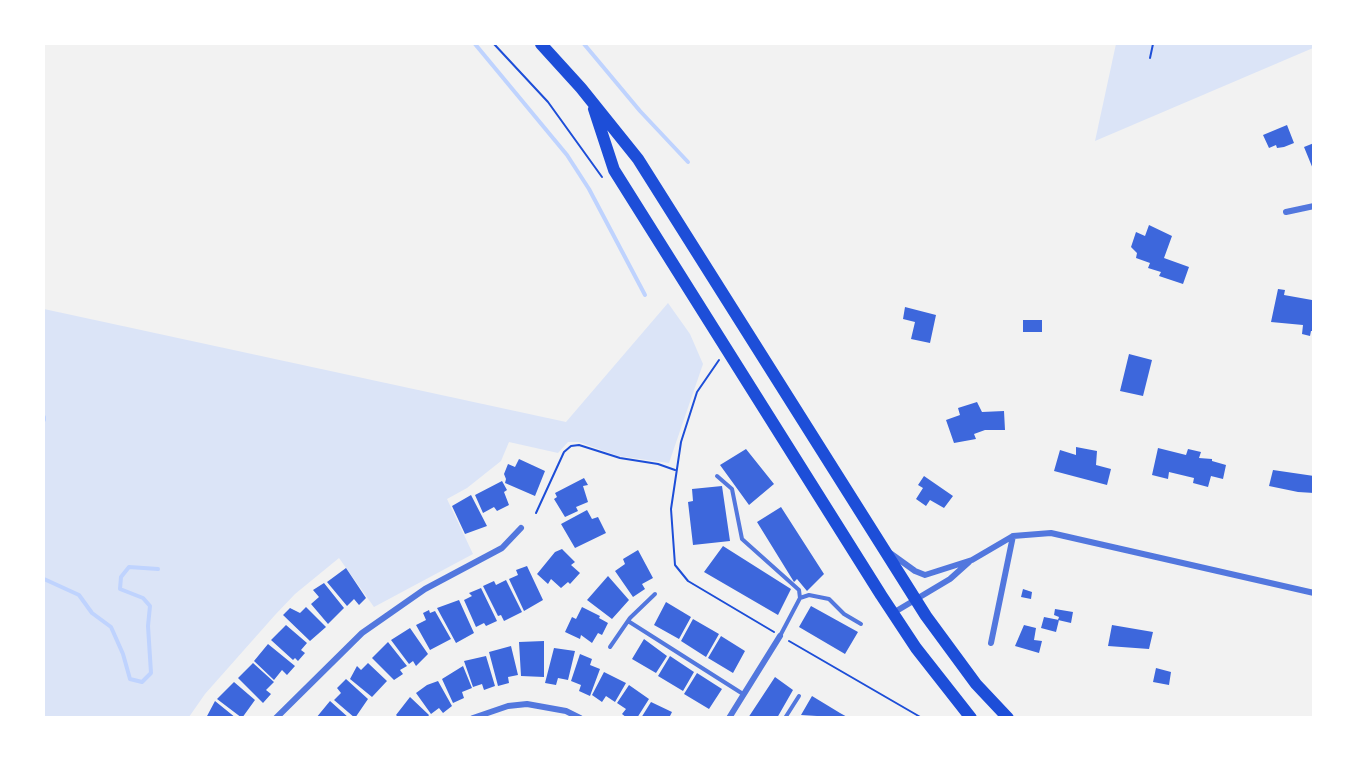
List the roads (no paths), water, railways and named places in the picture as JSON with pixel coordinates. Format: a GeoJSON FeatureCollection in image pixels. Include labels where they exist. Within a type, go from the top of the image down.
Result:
{"type":"FeatureCollection","features":[{"type":"Feature","properties":{"kind":"main road"},"geometry":{"type":"LineString","coordinates":[[541,44],[581,88],[638,159],[915,599],[976,684],[1008,717]]}},
{"type":"Feature","properties":{"kind":"main road"},"geometry":{"type":"LineString","coordinates":[[581,88],[595,110],[614,170],[893,613],[952,696],[971,717]]}},
{"type":"Feature","properties":{"kind":"street"},"geometry":{"type":"LineString","coordinates":[[1286,212],[1314,206]]}},
{"type":"Feature","properties":{"kind":"street"},"geometry":{"type":"LineString","coordinates":[[276,717],[362,633],[424,590],[502,548],[521,528]]}},
{"type":"Feature","properties":{"kind":"street"},"geometry":{"type":"LineString","coordinates":[[893,613],[950,579],[972,560],[1014,536],[1051,533],[1314,593]]}},
{"type":"Feature","properties":{"kind":"street"},"geometry":{"type":"LineString","coordinates":[[991,643],[1014,536]]}},
{"type":"Feature","properties":{"kind":"street"},"geometry":{"type":"LineString","coordinates":[[885,550],[915,571],[926,575],[972,560]]}},
{"type":"Feature","properties":{"kind":"street"},"geometry":{"type":"LineString","coordinates":[[729,717],[783,638]]}},
{"type":"Feature","properties":{"kind":"street"},"geometry":{"type":"LineString","coordinates":[[473,717],[481,713],[527,704],[566,711],[580,717]]}},
{"type":"Feature","properties":{"kind":"lane"},"geometry":{"type":"LineString","coordinates":[[717,476],[732,489],[742,539],[792,581],[799,590],[800,598],[783,638]]}},
{"type":"Feature","properties":{"kind":"lane"},"geometry":{"type":"LineString","coordinates":[[610,646],[628,621],[656,594]]}},
{"type":"Feature","properties":{"kind":"lane"},"geometry":{"type":"LineString","coordinates":[[800,598],[809,595],[829,599],[844,614],[861,624]]}},
{"type":"Feature","properties":{"kind":"lane"},"geometry":{"type":"LineString","coordinates":[[628,621],[743,694]]}},
{"type":"Feature","properties":{"kind":"lane"},"geometry":{"type":"LineString","coordinates":[[786,717],[799,696]]}},
{"type":"Feature","properties":{"kind":"waterway"},"geometry":{"type":"LineString","coordinates":[[475,44],[567,155],[589,189],[645,295]]}},
{"type":"Feature","properties":{"kind":"waterway"},"geometry":{"type":"LineString","coordinates":[[584,44],[640,111],[688,162]]}},
{"type":"Feature","properties":{"kind":"waterway"},"geometry":{"type":"LineString","coordinates":[[44,579],[79,595],[92,613],[111,627],[123,654],[130,679],[142,682],[151,673],[148,626],[150,606],[143,598],[120,589],[121,577],[129,567],[158,569]]}}]}
